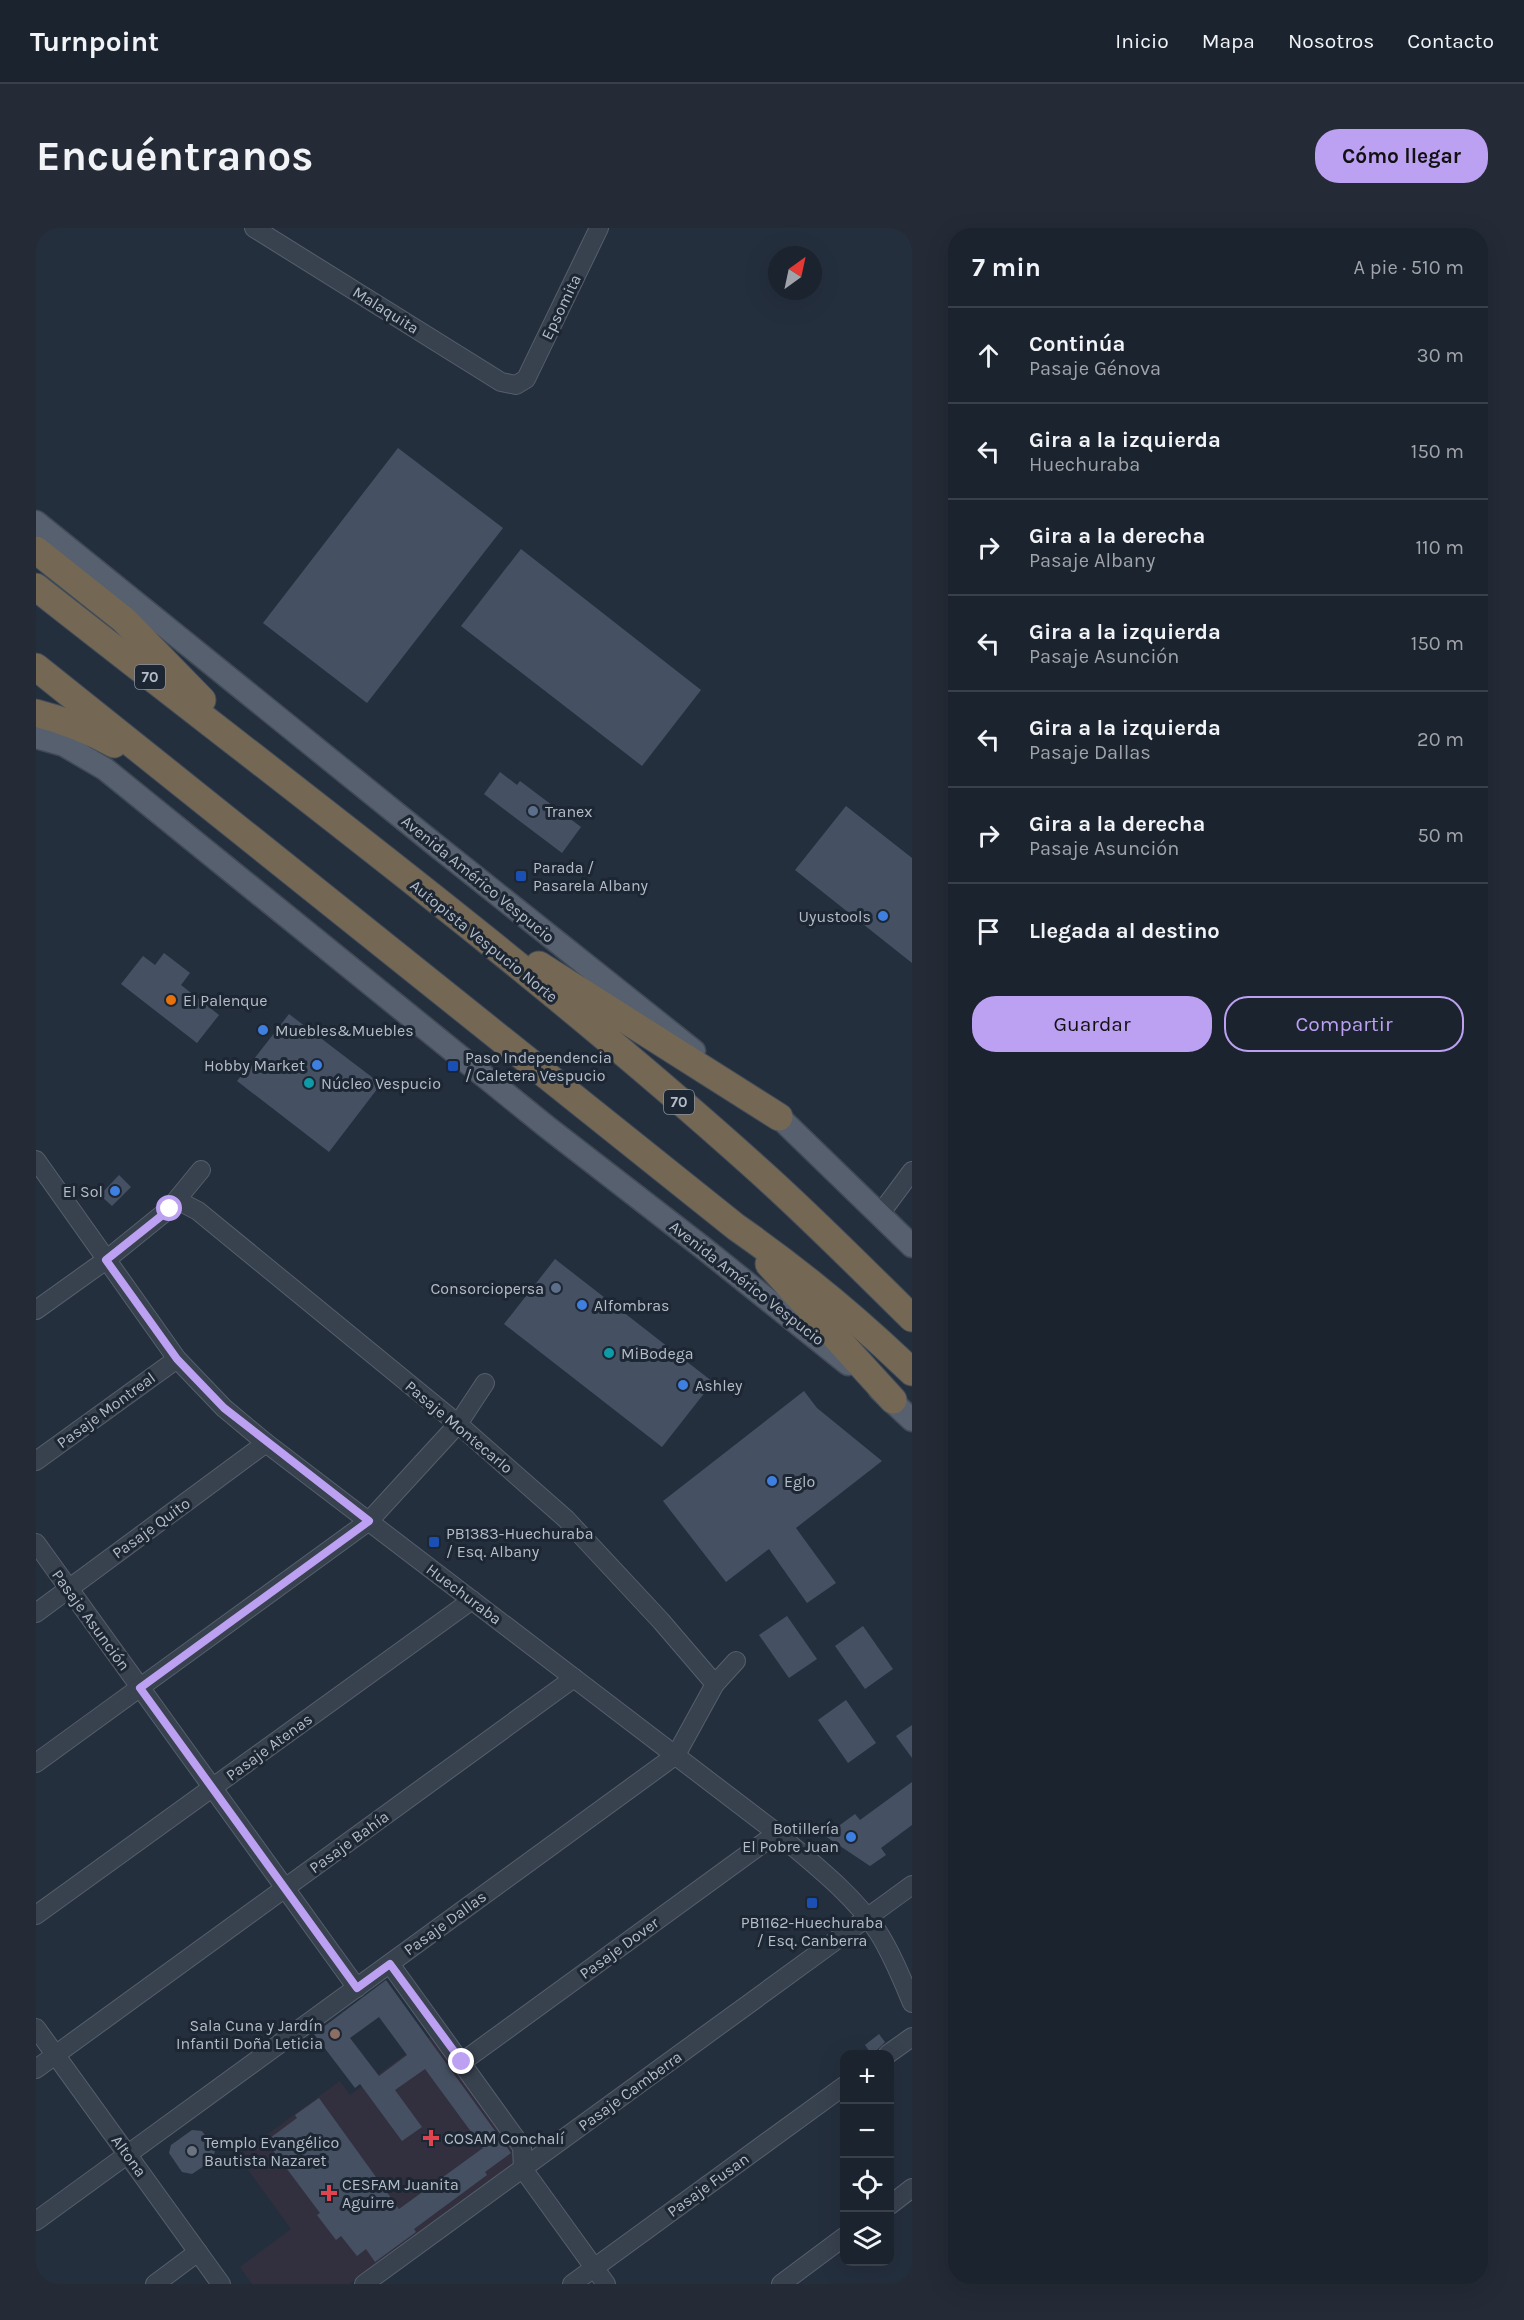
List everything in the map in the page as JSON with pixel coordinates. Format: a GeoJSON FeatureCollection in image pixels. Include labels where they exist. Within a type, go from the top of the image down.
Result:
{"type":"FeatureCollection","features":[{"type":"Feature","properties":{"kind":"highway"},"geometry":{"type":"LineString","coordinates":[[36,550],[124,620],[264,766]]}},
{"type":"Feature","properties":{"kind":"highway","name":"Autopista Vespucio Norte"},"geometry":{"type":"LineString","coordinates":[[36,587],[563,1004],[753,1165],[912,1318]]}},
{"type":"Feature","properties":{"kind":"highway"},"geometry":{"type":"LineString","coordinates":[[36,667],[736,1227],[837,1302],[912,1372]]}},
{"type":"Feature","properties":{"kind":"highway"},"geometry":{"type":"LineString","coordinates":[[36,713],[82,728],[173,776]]}},
{"type":"Feature","properties":{"kind":"highway"},"geometry":{"type":"LineString","coordinates":[[434,900],[779,1117]]}},
{"type":"Feature","properties":{"kind":"highway"},"geometry":{"type":"LineString","coordinates":[[736,1227],[893,1400]]}},
{"type":"Feature","properties":{"kind":"main road","name":"Avenida Américo Vespucio"},"geometry":{"type":"LineString","coordinates":[[36,522],[578,959],[779,1117],[912,1246]]}},
{"type":"Feature","properties":{"kind":"main road","name":"Avenida Américo Vespucio"},"geometry":{"type":"LineString","coordinates":[[36,737],[64,745],[79,753],[124,784],[256,894],[893,1400],[912,1420]]}},
{"type":"Feature","properties":{"kind":"street","name":"Malaquita"},"geometry":{"type":"LineString","coordinates":[[254,228],[501,382],[521,384]]}},
{"type":"Feature","properties":{"kind":"street","name":"Epsomita"},"geometry":{"type":"LineString","coordinates":[[521,384],[526,379],[599,228]]}},
{"type":"Feature","properties":{"kind":"street","name":"Huechuraba"},"geometry":{"type":"LineString","coordinates":[[36,1160],[177,1359],[224,1408],[266,1443],[777,1833],[846,1893],[868,1919],[891,1954],[912,2003]]}},
{"type":"Feature","properties":{"kind":"street"},"geometry":{"type":"LineString","coordinates":[[36,1310],[106,1260],[170,1209],[201,1170]]}},
{"type":"Feature","properties":{"kind":"street"},"geometry":{"type":"LineString","coordinates":[[880,1214],[912,1171]]}},
{"type":"Feature","properties":{"kind":"street","name":"Pasaje Montecarlo"},"geometry":{"type":"LineString","coordinates":[[177,1200],[198,1211],[459,1424],[566,1519],[661,1621],[715,1684]]}},
{"type":"Feature","properties":{"kind":"street","name":"Pasaje Montreal"},"geometry":{"type":"LineString","coordinates":[[36,1461],[177,1359]]}},
{"type":"Feature","properties":{"kind":"street"},"geometry":{"type":"LineString","coordinates":[[36,1763],[369,1521],[459,1424],[485,1383]]}},
{"type":"Feature","properties":{"kind":"street","name":"Pasaje Quito"},"geometry":{"type":"LineString","coordinates":[[36,1612],[266,1443]]}},
{"type":"Feature","properties":{"kind":"street","name":"Pasaje Asunción"},"geometry":{"type":"LineString","coordinates":[[36,1543],[357,1988]]}},
{"type":"Feature","properties":{"kind":"street","name":"Pasaje Atenas"},"geometry":{"type":"LineString","coordinates":[[36,1915],[472,1600]]}},
{"type":"Feature","properties":{"kind":"street","name":"Pasaje Dallas"},"geometry":{"type":"LineString","coordinates":[[36,2221],[676,1755],[715,1684],[736,1661]]}},
{"type":"Feature","properties":{"kind":"street","name":"Pasaje Bahía"},"geometry":{"type":"LineString","coordinates":[[36,2069],[574,1678]]}},
{"type":"Feature","properties":{"kind":"street","name":"Pasaje Dover"},"geometry":{"type":"LineString","coordinates":[[462,2062],[777,1833]]}},
{"type":"Feature","properties":{"kind":"street","name":"Pasaje Camberra"},"geometry":{"type":"LineString","coordinates":[[364,2284],[912,1885]]}},
{"type":"Feature","properties":{"kind":"street"},"geometry":{"type":"LineString","coordinates":[[390,1964],[522,2147],[523,2169],[606,2284]]}},
{"type":"Feature","properties":{"kind":"street","name":"Altona"},"geometry":{"type":"LineString","coordinates":[[36,2028],[221,2284]]}},
{"type":"Feature","properties":{"kind":"street"},"geometry":{"type":"LineString","coordinates":[[894,2050],[912,2037]]}},
{"type":"Feature","properties":{"kind":"street","name":"Pasaje Fusan"},"geometry":{"type":"LineString","coordinates":[[572,2284],[840,2089]]}},
{"type":"Feature","properties":{"kind":"street"},"geometry":{"type":"LineString","coordinates":[[894,2202],[912,2188]]}},
{"type":"Feature","properties":{"kind":"street"},"geometry":{"type":"LineString","coordinates":[[781,2284],[840,2240]]}},
{"type":"Feature","properties":{"kind":"street"},"geometry":{"type":"LineString","coordinates":[[155,2284],[198,2252]]}},
{"type":"Feature","properties":{"kind":"shaded area"},"geometry":{"type":"Polygon","coordinates":[[[432,2035],[517,2149],[515,2162],[349,2284],[252,2284],[240,2267],[291,2229],[238,2156],[340,2081],[350,2095],[432,2035]]]}},
{"type":"Feature","properties":{"kind":"building"},"geometry":{"type":"Polygon","coordinates":[[[398,448],[503,528],[367,703],[263,623],[398,448]]]}},
{"type":"Feature","properties":{"kind":"building"},"geometry":{"type":"Polygon","coordinates":[[[521,549],[701,690],[642,766],[461,626],[521,549]]]}},
{"type":"Feature","properties":{"kind":"building","name":"Tranex"},"geometry":{"type":"Polygon","coordinates":[[[500,772],[517,785],[520,781],[581,827],[562,853],[484,794],[500,772]]]}},
{"type":"Feature","properties":{"kind":"building","name":"Uyustools"},"geometry":{"type":"Polygon","coordinates":[[[846,806],[912,858],[912,963],[795,870],[846,806]]]}},
{"type":"Feature","properties":{"kind":"building","name":"El Palenque"},"geometry":{"type":"Polygon","coordinates":[[[164,953],[190,973],[181,985],[219,1015],[197,1043],[121,984],[143,956],[155,965],[164,953]]]}},
{"type":"Feature","properties":{"kind":"building","name":"Núcleo Vespucio"},"geometry":{"type":"Polygon","coordinates":[[[289,1014],[381,1084],[329,1152],[237,1081],[289,1014]]]}},
{"type":"Feature","properties":{"kind":"building","name":"El Sol"},"geometry":{"type":"Polygon","coordinates":[[[119,1175],[131,1187],[112,1206],[100,1195],[119,1175]]]}},
{"type":"Feature","properties":{"kind":"building","name":"MiBodega"},"geometry":{"type":"Polygon","coordinates":[[[555,1259],[713,1382],[662,1447],[504,1324],[555,1259]]]}},
{"type":"Feature","properties":{"kind":"building","name":"Eglo"},"geometry":{"type":"Polygon","coordinates":[[[804,1391],[817,1408],[882,1461],[796,1528],[836,1583],[807,1603],[769,1549],[726,1582],[663,1501],[804,1391]]]}},
{"type":"Feature","properties":{"kind":"building"},"geometry":{"type":"Polygon","coordinates":[[[787,1616],[817,1659],[789,1678],[759,1635],[787,1616]]]}},
{"type":"Feature","properties":{"kind":"building"},"geometry":{"type":"Polygon","coordinates":[[[863,1626],[893,1669],[865,1689],[835,1646],[863,1626]]]}},
{"type":"Feature","properties":{"kind":"building"},"geometry":{"type":"Polygon","coordinates":[[[846,1700],[876,1743],[848,1763],[818,1720],[846,1700]]]}},
{"type":"Feature","properties":{"kind":"building"},"geometry":{"type":"Polygon","coordinates":[[[912,1725],[912,1758],[896,1736],[912,1725]]]}},
{"type":"Feature","properties":{"kind":"building"},"geometry":{"type":"Polygon","coordinates":[[[912,1782],[912,1825],[881,1848],[886,1855],[870,1866],[825,1836],[855,1814],[860,1820],[912,1782]]]}},
{"type":"Feature","properties":{"kind":"building"},"geometry":{"type":"Polygon","coordinates":[[[386,1980],[511,2153],[485,2172],[487,2175],[414,2229],[416,2232],[375,2262],[366,2249],[357,2256],[341,2236],[336,2240],[317,2215],[320,2213],[266,2141],[297,2118],[295,2115],[319,2098],[399,2209],[483,2148],[425,2069],[395,2090],[422,2127],[402,2141],[360,2084],[355,2088],[314,2034],[386,1980]],[[379,2017],[350,2038],[379,2076],[407,2055],[379,2017]]]}},
{"type":"Feature","properties":{"kind":"building"},"geometry":{"type":"Polygon","coordinates":[[[879,2034],[885,2042],[877,2050],[868,2050],[865,2045],[879,2034]]]}},
{"type":"Feature","properties":{"kind":"building","name":"Templo Evangélico Bautista Nazaret"},"geometry":{"type":"Polygon","coordinates":[[[192,2130],[202,2131],[215,2150],[213,2160],[192,2174],[182,2172],[169,2153],[171,2145],[192,2130]]]}},
{"type":"Feature","properties":{"kind":"place","name":"Tranex"},"geometry":{"type":"Point","coordinates":[533,811]}},
{"type":"Feature","properties":{"kind":"place","name":"Parada / Pasarela Albany"},"geometry":{"type":"Point","coordinates":[521,876]}},
{"type":"Feature","properties":{"kind":"place","name":"Uyustools"},"geometry":{"type":"Point","coordinates":[883,916]}},
{"type":"Feature","properties":{"kind":"place","name":"El Palenque"},"geometry":{"type":"Point","coordinates":[171,1000]}},
{"type":"Feature","properties":{"kind":"place","name":"Muebles&Muebles"},"geometry":{"type":"Point","coordinates":[263,1030]}},
{"type":"Feature","properties":{"kind":"place","name":"Hobby Market"},"geometry":{"type":"Point","coordinates":[317,1065]}},
{"type":"Feature","properties":{"kind":"place","name":"Paso Independencia / Caletera Vespucio"},"geometry":{"type":"Point","coordinates":[453,1066]}},
{"type":"Feature","properties":{"kind":"place","name":"Núcleo Vespucio"},"geometry":{"type":"Point","coordinates":[309,1083]}},
{"type":"Feature","properties":{"kind":"place","name":"El Sol"},"geometry":{"type":"Point","coordinates":[115,1191]}},
{"type":"Feature","properties":{"kind":"place","name":"Consorciopersa"},"geometry":{"type":"Point","coordinates":[556,1288]}},
{"type":"Feature","properties":{"kind":"place","name":"Alfombras"},"geometry":{"type":"Point","coordinates":[582,1305]}},
{"type":"Feature","properties":{"kind":"place","name":"MiBodega"},"geometry":{"type":"Point","coordinates":[609,1353]}},
{"type":"Feature","properties":{"kind":"place","name":"Ashley"},"geometry":{"type":"Point","coordinates":[683,1385]}},
{"type":"Feature","properties":{"kind":"place","name":"Eglo"},"geometry":{"type":"Point","coordinates":[772,1481]}},
{"type":"Feature","properties":{"kind":"place","name":"PB1383-Huechuraba / Esq. Albany"},"geometry":{"type":"Point","coordinates":[434,1542]}},
{"type":"Feature","properties":{"kind":"place","name":"Botillería El Pobre Juan"},"geometry":{"type":"Point","coordinates":[851,1837]}},
{"type":"Feature","properties":{"kind":"place","name":"PB1162-Huechuraba / Esq. Canberra"},"geometry":{"type":"Point","coordinates":[812,1903]}},
{"type":"Feature","properties":{"kind":"place","name":"Sala Cuna y Jardín Infantil Doña Leticia"},"geometry":{"type":"Point","coordinates":[335,2034]}},
{"type":"Feature","properties":{"kind":"place","name":"COSAM Conchalí"},"geometry":{"type":"Point","coordinates":[431,2138]}},
{"type":"Feature","properties":{"kind":"place","name":"Templo Evangélico Bautista Nazaret"},"geometry":{"type":"Point","coordinates":[192,2151]}},
{"type":"Feature","properties":{"kind":"place","name":"CESFAM Juanita Aguirre"},"geometry":{"type":"Point","coordinates":[329,2193]}},
{"type":"Feature","properties":{"kind":"route"},"geometry":{"type":"LineString","coordinates":[[170,1209],[106,1260],[177,1359],[224,1408],[369,1521],[140,1688],[357,1988],[390,1964],[462,2062]]}}]}
